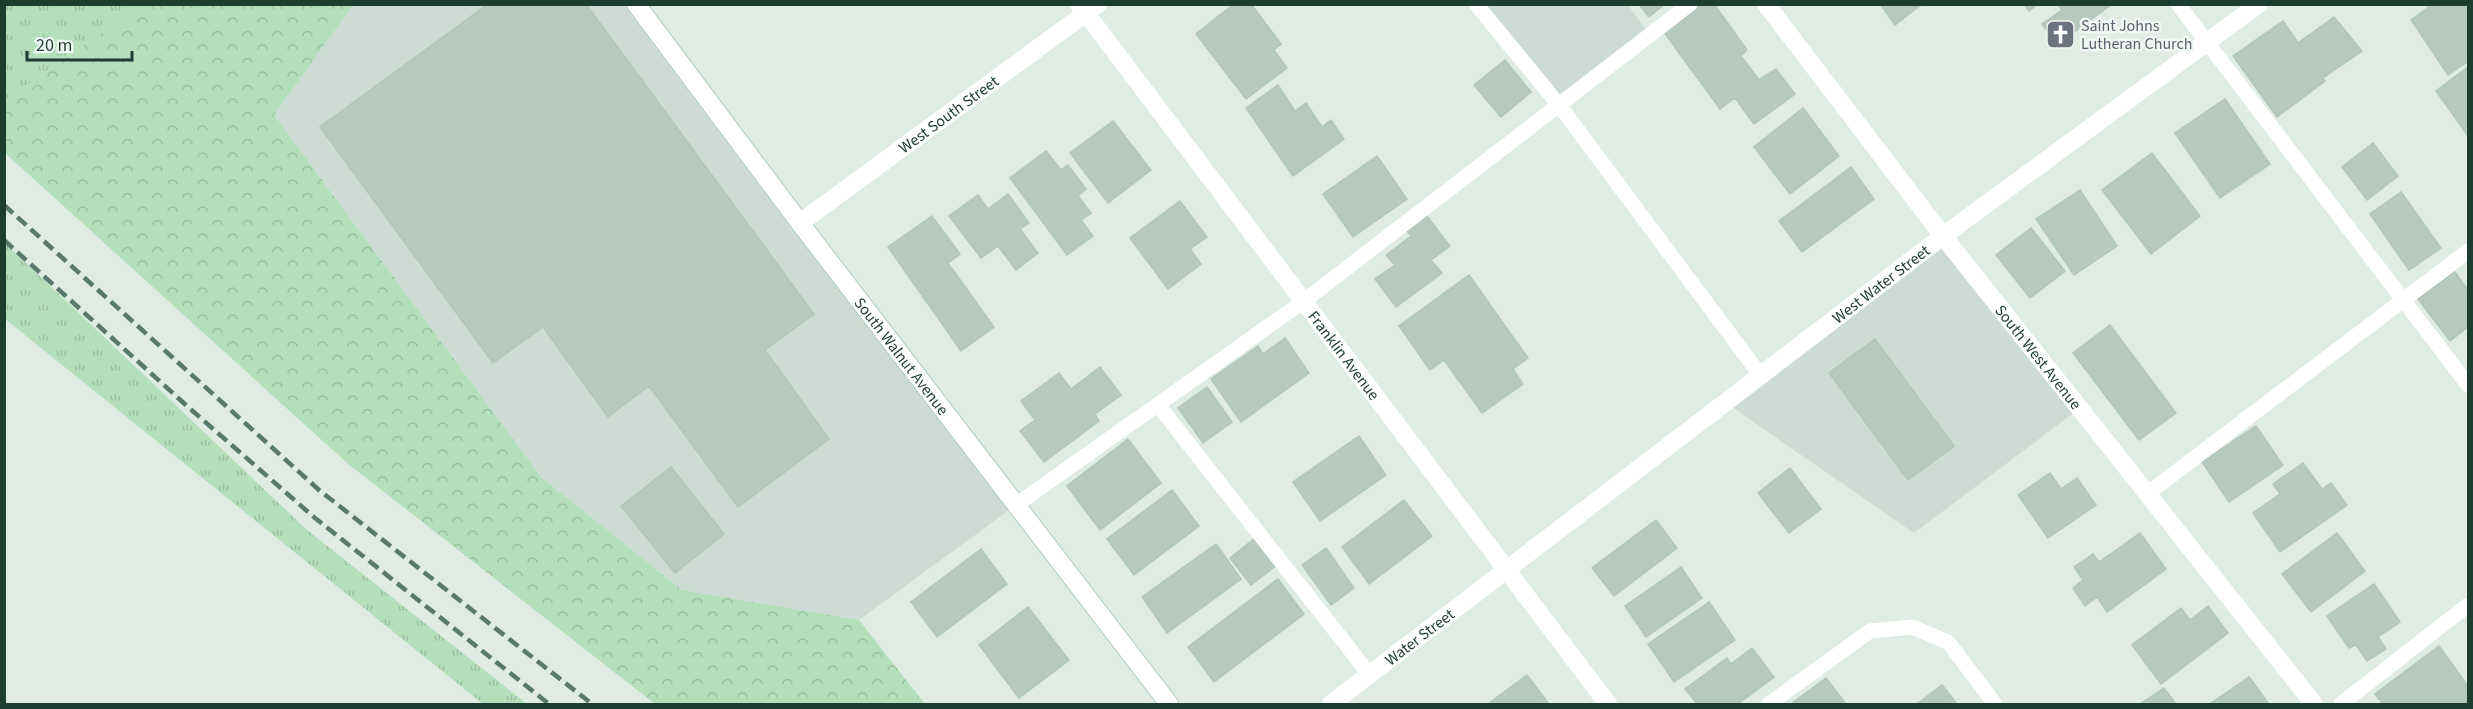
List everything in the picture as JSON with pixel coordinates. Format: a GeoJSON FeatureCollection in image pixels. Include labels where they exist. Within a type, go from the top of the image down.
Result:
{"type":"FeatureCollection","features":[{"type":"Feature","properties":{"kind":"street","name":"South Walnut Avenue"},"geometry":{"type":"LineString","coordinates":[[636,4],[800,223],[1169,705]]}},
{"type":"Feature","properties":{"kind":"street","name":"South West Avenue"},"geometry":{"type":"LineString","coordinates":[[1766,4],[1943,236],[2314,705]]}},
{"type":"Feature","properties":{"kind":"street","name":"West Water Street"},"geometry":{"type":"LineString","coordinates":[[1508,571],[1943,236],[2259,4]]}},
{"type":"Feature","properties":{"kind":"street","name":"West South Street"},"geometry":{"type":"LineString","coordinates":[[800,223],[1088,7]]}},
{"type":"Feature","properties":{"kind":"street","name":"Franklin Avenue"},"geometry":{"type":"LineString","coordinates":[[1088,7],[1304,301],[1608,705]]}},
{"type":"Feature","properties":{"kind":"street","name":"Water Street"},"geometry":{"type":"LineString","coordinates":[[1331,705],[1508,571]]}},
{"type":"Feature","properties":{"kind":"lane"},"geometry":{"type":"LineString","coordinates":[[1476,4],[1559,105],[1761,376]]}},
{"type":"Feature","properties":{"kind":"lane"},"geometry":{"type":"LineString","coordinates":[[1016,505],[1304,301],[1690,4]]}},
{"type":"Feature","properties":{"kind":"lane"},"geometry":{"type":"LineString","coordinates":[[2178,4],[2469,385]]}},
{"type":"Feature","properties":{"kind":"lane"},"geometry":{"type":"LineString","coordinates":[[2147,494],[2469,251]]}},
{"type":"Feature","properties":{"kind":"lane"},"geometry":{"type":"LineString","coordinates":[[1158,405],[1370,675]]}},
{"type":"Feature","properties":{"kind":"lane"},"geometry":{"type":"LineString","coordinates":[[2341,705],[2469,605]]}},
{"type":"Feature","properties":{"kind":"lane"},"geometry":{"type":"LineString","coordinates":[[1769,705],[1870,631],[1912,627],[1948,642],[1995,705]]}},
{"type":"Feature","properties":{"kind":"shaded area"},"geometry":{"type":"Polygon","coordinates":[[[353,5],[636,5],[1016,505],[859,620],[682,590],[541,477],[274,115],[353,5]]]}},
{"type":"Feature","properties":{"kind":"shaded area"},"geometry":{"type":"Polygon","coordinates":[[[1476,5],[1628,5],[1650,35],[1559,105],[1476,5]]]}},
{"type":"Feature","properties":{"kind":"shaded area"},"geometry":{"type":"Polygon","coordinates":[[[1943,236],[2080,408],[1914,533],[1726,403],[1943,236]]]}},
{"type":"Feature","properties":{"kind":"green space"},"geometry":{"type":"Polygon","coordinates":[[[144,4],[353,5],[274,115],[541,477],[682,590],[859,620],[925,704],[655,704],[347,463],[5,153],[5,100],[144,4]]]}},
{"type":"Feature","properties":{"kind":"green space"},"geometry":{"type":"Polygon","coordinates":[[[5,5],[144,5],[5,100],[5,5]]]}},
{"type":"Feature","properties":{"kind":"green space"},"geometry":{"type":"Polygon","coordinates":[[[5,243],[307,530],[527,704],[483,704],[5,319],[5,243]]]}},
{"type":"Feature","properties":{"kind":"building"},"geometry":{"type":"Polygon","coordinates":[[[488,4],[586,4],[814,314],[765,350],[829,439],[738,507],[649,386],[608,417],[543,327],[493,363],[320,127],[488,4]]]}},
{"type":"Feature","properties":{"kind":"building"},"geometry":{"type":"Polygon","coordinates":[[[1234,4],[1251,4],[1281,44],[1274,50],[1287,68],[1246,99],[1196,34],[1234,4]]]}},
{"type":"Feature","properties":{"kind":"building"},"geometry":{"type":"Polygon","coordinates":[[[1639,4],[1665,4],[1649,17],[1639,4]]]}},
{"type":"Feature","properties":{"kind":"building"},"geometry":{"type":"Polygon","coordinates":[[[1699,4],[1714,4],[1747,50],[1741,56],[1759,80],[1776,69],[1795,94],[1754,124],[1735,98],[1720,109],[1663,31],[1699,4]]]}},
{"type":"Feature","properties":{"kind":"building"},"geometry":{"type":"Polygon","coordinates":[[[1880,4],[1922,4],[1895,25],[1880,4]]]}},
{"type":"Feature","properties":{"kind":"building","name":"Saint Johns Lutheran Church"},"geometry":{"type":"Polygon","coordinates":[[[2024,4],[2038,4],[2029,11],[2024,4]]]}},
{"type":"Feature","properties":{"kind":"building","name":"Saint Johns Lutheran Church"},"geometry":{"type":"Polygon","coordinates":[[[2058,4],[2112,4],[2057,45],[2042,24],[2062,10],[2058,4]]]}},
{"type":"Feature","properties":{"kind":"building"},"geometry":{"type":"Polygon","coordinates":[[[2433,4],[2468,4],[2468,61],[2448,75],[2411,20],[2433,4]]]}},
{"type":"Feature","properties":{"kind":"building"},"geometry":{"type":"Polygon","coordinates":[[[2334,17],[2362,51],[2323,78],[2298,43],[2334,17]]]}},
{"type":"Feature","properties":{"kind":"building"},"geometry":{"type":"Polygon","coordinates":[[[2283,21],[2325,81],[2277,117],[2233,56],[2283,21]]]}},
{"type":"Feature","properties":{"kind":"building"},"geometry":{"type":"Polygon","coordinates":[[[1505,60],[1531,92],[1501,117],[1474,85],[1505,60]]]}},
{"type":"Feature","properties":{"kind":"building"},"geometry":{"type":"Polygon","coordinates":[[[2468,67],[2468,136],[2436,91],[2468,67]]]}},
{"type":"Feature","properties":{"kind":"building"},"geometry":{"type":"Polygon","coordinates":[[[1278,85],[1295,111],[1306,103],[1322,127],[1331,120],[1344,139],[1293,176],[1246,108],[1278,85]]]}},
{"type":"Feature","properties":{"kind":"building"},"geometry":{"type":"Polygon","coordinates":[[[2225,99],[2270,164],[2220,198],[2175,133],[2225,99]]]}},
{"type":"Feature","properties":{"kind":"building"},"geometry":{"type":"Polygon","coordinates":[[[1803,108],[1839,156],[1790,194],[1754,147],[1803,108]]]}},
{"type":"Feature","properties":{"kind":"building"},"geometry":{"type":"Polygon","coordinates":[[[1113,121],[1151,170],[1108,203],[1070,153],[1113,121]]]}},
{"type":"Feature","properties":{"kind":"building"},"geometry":{"type":"Polygon","coordinates":[[[2373,143],[2398,176],[2367,200],[2342,167],[2373,143]]]}},
{"type":"Feature","properties":{"kind":"building"},"geometry":{"type":"Polygon","coordinates":[[[1046,151],[1061,170],[1068,165],[1086,189],[1078,196],[1091,213],[1081,220],[1093,236],[1067,255],[1010,178],[1046,151]]]}},
{"type":"Feature","properties":{"kind":"building"},"geometry":{"type":"Polygon","coordinates":[[[2152,153],[2200,216],[2151,254],[2102,190],[2152,153]]]}},
{"type":"Feature","properties":{"kind":"building"},"geometry":{"type":"Polygon","coordinates":[[[1377,156],[1407,199],[1353,237],[1323,194],[1377,156]]]}},
{"type":"Feature","properties":{"kind":"building"},"geometry":{"type":"Polygon","coordinates":[[[1851,167],[1874,199],[1802,252],[1779,221],[1851,167]]]}},
{"type":"Feature","properties":{"kind":"building"},"geometry":{"type":"Polygon","coordinates":[[[2080,190],[2117,246],[2074,275],[2036,219],[2080,190]]]}},
{"type":"Feature","properties":{"kind":"building"},"geometry":{"type":"Polygon","coordinates":[[[2401,192],[2441,248],[2409,270],[2370,214],[2401,192]]]}},
{"type":"Feature","properties":{"kind":"building"},"geometry":{"type":"Polygon","coordinates":[[[1008,194],[1029,223],[1020,229],[1038,253],[1016,270],[998,246],[981,258],[949,216],[978,195],[988,209],[1008,194]]]}},
{"type":"Feature","properties":{"kind":"building"},"geometry":{"type":"Polygon","coordinates":[[[1180,201],[1207,237],[1190,249],[1201,264],[1168,289],[1130,238],[1180,201]]]}},
{"type":"Feature","properties":{"kind":"building"},"geometry":{"type":"Polygon","coordinates":[[[1423,211],[1450,246],[1431,260],[1442,273],[1396,307],[1375,279],[1395,265],[1386,255],[1411,236],[1403,226],[1423,211]]]}},
{"type":"Feature","properties":{"kind":"building"},"geometry":{"type":"Polygon","coordinates":[[[932,216],[960,254],[948,263],[994,327],[961,351],[888,247],[932,216]]]}},
{"type":"Feature","properties":{"kind":"building"},"geometry":{"type":"Polygon","coordinates":[[[2031,228],[2065,271],[2030,298],[1996,255],[2031,228]]]}},
{"type":"Feature","properties":{"kind":"building"},"geometry":{"type":"Polygon","coordinates":[[[2455,272],[2468,290],[2468,327],[2450,341],[2418,299],[2455,272]]]}},
{"type":"Feature","properties":{"kind":"building"},"geometry":{"type":"Polygon","coordinates":[[[1469,275],[1528,358],[1513,369],[1523,384],[1482,413],[1444,360],[1430,370],[1399,326],[1469,275]]]}},
{"type":"Feature","properties":{"kind":"building"},"geometry":{"type":"Polygon","coordinates":[[[2110,325],[2176,413],[2139,440],[2073,353],[2110,325]]]}},
{"type":"Feature","properties":{"kind":"building"},"geometry":{"type":"Polygon","coordinates":[[[1285,338],[1309,373],[1241,422],[1211,379],[1258,346],[1263,354],[1285,338]]]}},
{"type":"Feature","properties":{"kind":"building"},"geometry":{"type":"Polygon","coordinates":[[[1875,339],[1954,446],[1908,480],[1829,373],[1875,339]]]}},
{"type":"Feature","properties":{"kind":"building"},"geometry":{"type":"Polygon","coordinates":[[[1100,367],[1121,395],[1095,414],[1099,421],[1044,462],[1020,431],[1035,420],[1021,401],[1059,373],[1071,389],[1100,367]]]}},
{"type":"Feature","properties":{"kind":"building"},"geometry":{"type":"Polygon","coordinates":[[[1207,387],[1232,422],[1203,443],[1178,408],[1207,387]]]}},
{"type":"Feature","properties":{"kind":"building"},"geometry":{"type":"Polygon","coordinates":[[[2256,426],[2283,465],[2229,502],[2202,462],[2256,426]]]}},
{"type":"Feature","properties":{"kind":"building"},"geometry":{"type":"Polygon","coordinates":[[[1359,436],[1386,475],[1320,521],[1293,482],[1359,436]]]}},
{"type":"Feature","properties":{"kind":"building"},"geometry":{"type":"Polygon","coordinates":[[[1128,439],[1161,483],[1100,530],[1067,486],[1128,439]]]}},
{"type":"Feature","properties":{"kind":"building"},"geometry":{"type":"Polygon","coordinates":[[[2303,463],[2322,489],[2331,483],[2347,505],[2280,552],[2253,513],[2280,494],[2273,484],[2303,463]]]}},
{"type":"Feature","properties":{"kind":"building"},"geometry":{"type":"Polygon","coordinates":[[[671,467],[724,534],[675,573],[621,506],[671,467]]]}},
{"type":"Feature","properties":{"kind":"building"},"geometry":{"type":"Polygon","coordinates":[[[1790,468],[1821,509],[1789,533],[1758,493],[1790,468]]]}},
{"type":"Feature","properties":{"kind":"building"},"geometry":{"type":"Polygon","coordinates":[[[2050,473],[2061,489],[2077,478],[2096,505],[2048,538],[2018,495],[2050,473]]]}},
{"type":"Feature","properties":{"kind":"building"},"geometry":{"type":"Polygon","coordinates":[[[1172,490],[1199,526],[1134,575],[1107,539],[1172,490]]]}},
{"type":"Feature","properties":{"kind":"building"},"geometry":{"type":"Polygon","coordinates":[[[1404,500],[1432,536],[1369,584],[1342,547],[1404,500]]]}},
{"type":"Feature","properties":{"kind":"building"},"geometry":{"type":"Polygon","coordinates":[[[1656,520],[1677,548],[1614,596],[1592,568],[1656,520]]]}},
{"type":"Feature","properties":{"kind":"building"},"geometry":{"type":"Polygon","coordinates":[[[2140,533],[2166,569],[2107,612],[2097,597],[2085,606],[2073,588],[2083,580],[2074,567],[2093,554],[2099,562],[2140,533]]]}},
{"type":"Feature","properties":{"kind":"building"},"geometry":{"type":"Polygon","coordinates":[[[2337,533],[2365,571],[2311,612],[2282,574],[2337,533]]]}},
{"type":"Feature","properties":{"kind":"building"},"geometry":{"type":"Polygon","coordinates":[[[1255,538],[1277,565],[1251,585],[1230,558],[1255,538]]]}},
{"type":"Feature","properties":{"kind":"building"},"geometry":{"type":"Polygon","coordinates":[[[1216,544],[1241,579],[1167,633],[1142,597],[1216,544]]]}},
{"type":"Feature","properties":{"kind":"building"},"geometry":{"type":"Polygon","coordinates":[[[1326,548],[1354,588],[1331,605],[1302,565],[1326,548]]]}},
{"type":"Feature","properties":{"kind":"building"},"geometry":{"type":"Polygon","coordinates":[[[981,549],[1007,584],[937,637],[911,602],[981,549]]]}},
{"type":"Feature","properties":{"kind":"building"},"geometry":{"type":"Polygon","coordinates":[[[1681,567],[1702,598],[1646,637],[1625,606],[1681,567]]]}},
{"type":"Feature","properties":{"kind":"building"},"geometry":{"type":"Polygon","coordinates":[[[1278,579],[1304,614],[1214,682],[1188,647],[1278,579]]]}},
{"type":"Feature","properties":{"kind":"building"},"geometry":{"type":"Polygon","coordinates":[[[2374,584],[2400,622],[2378,637],[2386,649],[2367,661],[2356,645],[2349,648],[2327,616],[2374,584]]]}},
{"type":"Feature","properties":{"kind":"building"},"geometry":{"type":"Polygon","coordinates":[[[1709,602],[1735,640],[1674,682],[1648,644],[1709,602]]]}},
{"type":"Feature","properties":{"kind":"building"},"geometry":{"type":"Polygon","coordinates":[[[2208,606],[2228,633],[2161,684],[2132,645],[2181,608],[2190,620],[2208,606]]]}},
{"type":"Feature","properties":{"kind":"building"},"geometry":{"type":"Polygon","coordinates":[[[1028,607],[1069,660],[1019,698],[979,645],[1028,607]]]}},
{"type":"Feature","properties":{"kind":"building"},"geometry":{"type":"Polygon","coordinates":[[[2439,646],[2468,686],[2468,703],[2383,704],[2375,694],[2439,646]]]}},
{"type":"Feature","properties":{"kind":"building"},"geometry":{"type":"Polygon","coordinates":[[[1752,648],[1774,677],[1738,704],[1697,704],[1685,689],[1727,658],[1731,664],[1752,648]]]}},
{"type":"Feature","properties":{"kind":"building"},"geometry":{"type":"Polygon","coordinates":[[[1527,675],[1549,704],[1488,704],[1527,675]]]}},
{"type":"Feature","properties":{"kind":"building"},"geometry":{"type":"Polygon","coordinates":[[[2249,677],[2269,704],[2210,704],[2249,677]]]}},
{"type":"Feature","properties":{"kind":"building"},"geometry":{"type":"Polygon","coordinates":[[[1826,678],[1846,704],[1791,704],[1826,678]]]}},
{"type":"Feature","properties":{"kind":"building"},"geometry":{"type":"Polygon","coordinates":[[[1942,685],[1957,704],[1917,704],[1942,685]]]}},
{"type":"Feature","properties":{"kind":"building"},"geometry":{"type":"Polygon","coordinates":[[[2164,688],[2176,704],[2140,704],[2164,688]]]}},
{"type":"Feature","properties":{"kind":"railway"},"geometry":{"type":"LineString","coordinates":[[4,205],[319,490],[592,704]]}},
{"type":"Feature","properties":{"kind":"railway"},"geometry":{"type":"LineString","coordinates":[[4,240],[187,406],[315,518],[549,704]]}},
{"type":"Feature","properties":{"kind":"place","name":"Saint Johns Lutheran Church"},"geometry":{"type":"Point","coordinates":[2060,34]}}]}
